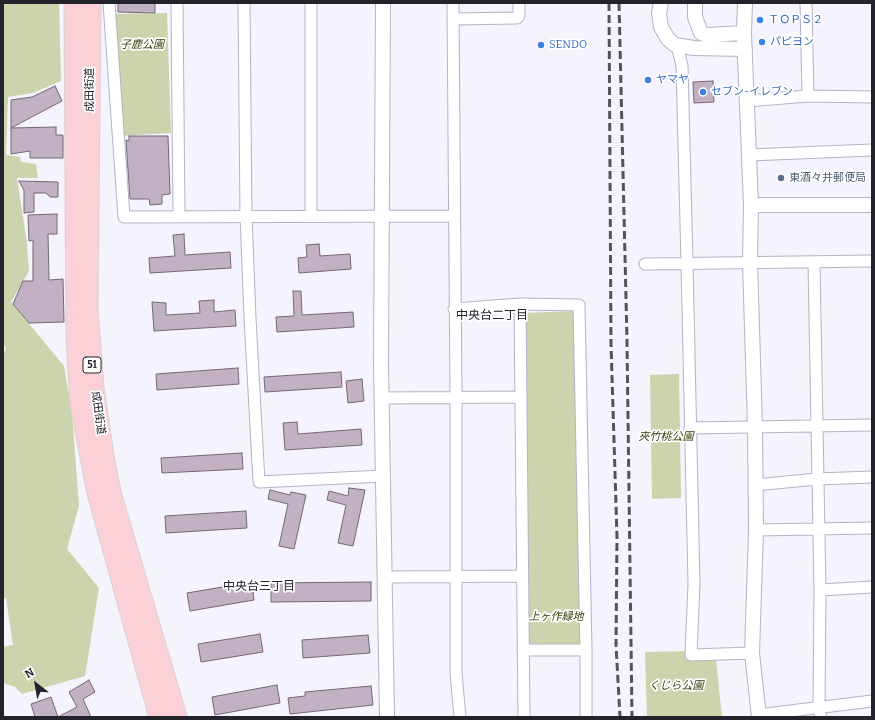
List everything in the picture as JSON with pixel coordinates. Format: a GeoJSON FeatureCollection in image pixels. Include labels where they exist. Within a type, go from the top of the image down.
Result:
{"type":"FeatureCollection","features":[{"type":"Feature","properties":{"kind":"highway","name":"成田街道"},"geometry":{"type":"LineString","coordinates":[[74,3],[76,337],[80,405],[97,493],[159,717]]}},
{"type":"Feature","properties":{"kind":"highway","name":"成田街道"},"geometry":{"type":"LineString","coordinates":[[91,3],[88,309],[94,388],[105,462],[112,496],[177,717]]}},
{"type":"Feature","properties":{"kind":"street"},"geometry":{"type":"LineString","coordinates":[[109,3],[124,217],[382,215],[454,216]]}},
{"type":"Feature","properties":{"kind":"street"},"geometry":{"type":"LineString","coordinates":[[177,3],[179,216]]}},
{"type":"Feature","properties":{"kind":"street"},"geometry":{"type":"LineString","coordinates":[[244,3],[246,216],[259,482],[383,476]]}},
{"type":"Feature","properties":{"kind":"street"},"geometry":{"type":"LineString","coordinates":[[311,3],[311,216]]}},
{"type":"Feature","properties":{"kind":"street"},"geometry":{"type":"LineString","coordinates":[[383,3],[382,398],[387,717]]}},
{"type":"Feature","properties":{"kind":"street"},"geometry":{"type":"LineString","coordinates":[[452,3],[456,396],[456,673],[460,717]]}},
{"type":"Feature","properties":{"kind":"street"},"geometry":{"type":"LineString","coordinates":[[453,19],[517,18],[519,16],[519,3]]}},
{"type":"Feature","properties":{"kind":"street"},"geometry":{"type":"LineString","coordinates":[[661,3],[659,14],[661,27],[668,39],[676,45],[694,48],[745,49]]}},
{"type":"Feature","properties":{"kind":"street"},"geometry":{"type":"LineString","coordinates":[[695,3],[696,17],[701,32],[707,35],[744,34]]}},
{"type":"Feature","properties":{"kind":"street"},"geometry":{"type":"LineString","coordinates":[[745,3],[744,34],[751,205],[750,262],[755,427],[756,530],[752,653],[758,716],[820,713],[872,699],[872,705]]}},
{"type":"Feature","properties":{"kind":"street"},"geometry":{"type":"LineString","coordinates":[[806,3],[808,96]]}},
{"type":"Feature","properties":{"kind":"street"},"geometry":{"type":"LineString","coordinates":[[676,45],[682,66],[687,262],[694,584],[691,655],[752,653]]}},
{"type":"Feature","properties":{"kind":"street"},"geometry":{"type":"LineString","coordinates":[[747,101],[808,96],[872,97]]}},
{"type":"Feature","properties":{"kind":"street"},"geometry":{"type":"LineString","coordinates":[[749,156],[872,150]]}},
{"type":"Feature","properties":{"kind":"street"},"geometry":{"type":"LineString","coordinates":[[751,205],[872,205]]}},
{"type":"Feature","properties":{"kind":"street"},"geometry":{"type":"LineString","coordinates":[[645,264],[687,262],[872,261]]}},
{"type":"Feature","properties":{"kind":"street"},"geometry":{"type":"LineString","coordinates":[[814,262],[816,479],[820,590],[820,713]]}},
{"type":"Feature","properties":{"kind":"street"},"geometry":{"type":"LineString","coordinates":[[454,308],[520,304],[579,304],[586,717]]}},
{"type":"Feature","properties":{"kind":"street"},"geometry":{"type":"LineString","coordinates":[[520,304],[521,576],[524,717]]}},
{"type":"Feature","properties":{"kind":"street"},"geometry":{"type":"LineString","coordinates":[[382,398],[456,396],[520,397]]}},
{"type":"Feature","properties":{"kind":"street"},"geometry":{"type":"LineString","coordinates":[[690,428],[872,425]]}},
{"type":"Feature","properties":{"kind":"street"},"geometry":{"type":"LineString","coordinates":[[755,485],[816,479],[872,478]]}},
{"type":"Feature","properties":{"kind":"street"},"geometry":{"type":"LineString","coordinates":[[756,530],[872,528]]}},
{"type":"Feature","properties":{"kind":"street"},"geometry":{"type":"LineString","coordinates":[[384,577],[521,576]]}},
{"type":"Feature","properties":{"kind":"street"},"geometry":{"type":"LineString","coordinates":[[820,590],[872,587]]}},
{"type":"Feature","properties":{"kind":"street"},"geometry":{"type":"LineString","coordinates":[[523,650],[586,650]]}},
{"type":"Feature","properties":{"kind":"green space"},"geometry":{"type":"Polygon","coordinates":[[[3,3],[59,3],[61,81],[33,93],[8,97],[6,155],[20,157],[21,162],[36,164],[38,178],[17,178],[27,243],[29,271],[11,302],[64,366],[72,413],[79,506],[67,549],[99,588],[85,676],[22,694],[15,687],[3,683],[3,647],[13,645],[6,598],[3,599],[3,357],[6,348],[3,345],[3,3]]]}},
{"type":"Feature","properties":{"kind":"green space","name":"子鹿公園"},"geometry":{"type":"Polygon","coordinates":[[[167,13],[171,133],[119,136],[114,14],[167,13]]]}},
{"type":"Feature","properties":{"kind":"green space","name":"上ヶ作緑地"},"geometry":{"type":"Polygon","coordinates":[[[574,311],[586,650],[527,644],[525,313],[574,311]]]}},
{"type":"Feature","properties":{"kind":"green space","name":"夾竹桃公園"},"geometry":{"type":"Polygon","coordinates":[[[679,374],[681,498],[652,499],[650,375],[679,374]]]}},
{"type":"Feature","properties":{"kind":"green space","name":"くじら公園"},"geometry":{"type":"Polygon","coordinates":[[[687,651],[716,659],[722,717],[647,717],[645,652],[687,651]]]}},
{"type":"Feature","properties":{"kind":"building"},"geometry":{"type":"Polygon","coordinates":[[[118,3],[155,3],[155,13],[118,12],[118,3]]]}},
{"type":"Feature","properties":{"kind":"building","name":"セブン-イレブン"},"geometry":{"type":"Polygon","coordinates":[[[713,81],[714,102],[694,103],[693,82],[713,81]]]}},
{"type":"Feature","properties":{"kind":"building"},"geometry":{"type":"Polygon","coordinates":[[[55,86],[62,101],[11,128],[11,100],[32,97],[55,86]]]}},
{"type":"Feature","properties":{"kind":"building"},"geometry":{"type":"Polygon","coordinates":[[[56,127],[56,135],[63,135],[63,158],[30,158],[30,151],[11,154],[11,128],[56,127]]]}},
{"type":"Feature","properties":{"kind":"building"},"geometry":{"type":"Polygon","coordinates":[[[129,136],[168,136],[170,194],[162,195],[162,204],[150,205],[149,199],[130,199],[126,140],[129,141],[129,136]]]}},
{"type":"Feature","properties":{"kind":"building"},"geometry":{"type":"Polygon","coordinates":[[[19,181],[58,182],[58,197],[50,197],[46,193],[34,193],[34,212],[24,213],[24,190],[19,181]]]}},
{"type":"Feature","properties":{"kind":"building"},"geometry":{"type":"Polygon","coordinates":[[[57,214],[57,234],[48,234],[49,280],[63,279],[64,322],[29,323],[13,304],[23,281],[33,281],[33,240],[29,241],[28,215],[57,214]]]}},
{"type":"Feature","properties":{"kind":"building"},"geometry":{"type":"Polygon","coordinates":[[[184,234],[185,255],[230,252],[231,268],[150,273],[149,258],[175,256],[173,235],[184,234]]]}},
{"type":"Feature","properties":{"kind":"building"},"geometry":{"type":"Polygon","coordinates":[[[319,244],[320,256],[350,254],[351,269],[299,273],[298,258],[307,257],[306,245],[319,244]]]}},
{"type":"Feature","properties":{"kind":"building"},"geometry":{"type":"Polygon","coordinates":[[[293,291],[301,291],[302,315],[353,312],[354,327],[277,332],[276,317],[294,316],[293,291]]]}},
{"type":"Feature","properties":{"kind":"building"},"geometry":{"type":"Polygon","coordinates":[[[214,300],[214,312],[235,310],[236,326],[154,331],[152,302],[166,303],[166,315],[200,313],[199,301],[214,300]]]}},
{"type":"Feature","properties":{"kind":"building"},"geometry":{"type":"Polygon","coordinates":[[[238,368],[239,384],[157,390],[156,374],[238,368]]]}},
{"type":"Feature","properties":{"kind":"building"},"geometry":{"type":"Polygon","coordinates":[[[341,372],[342,387],[265,392],[264,377],[341,372]]]}},
{"type":"Feature","properties":{"kind":"building"},"geometry":{"type":"Polygon","coordinates":[[[362,379],[364,401],[348,403],[346,381],[362,379]]]}},
{"type":"Feature","properties":{"kind":"building"},"geometry":{"type":"Polygon","coordinates":[[[297,422],[298,434],[361,429],[362,445],[285,450],[283,423],[297,422]]]}},
{"type":"Feature","properties":{"kind":"building"},"geometry":{"type":"Polygon","coordinates":[[[242,453],[243,469],[162,473],[161,458],[242,453]]]}},
{"type":"Feature","properties":{"kind":"building"},"geometry":{"type":"Polygon","coordinates":[[[349,488],[365,490],[353,546],[338,543],[346,505],[327,500],[329,491],[348,496],[349,488]]]}},
{"type":"Feature","properties":{"kind":"building"},"geometry":{"type":"Polygon","coordinates":[[[270,490],[290,495],[291,492],[306,495],[294,549],[279,546],[288,504],[268,499],[270,490]]]}},
{"type":"Feature","properties":{"kind":"building"},"geometry":{"type":"Polygon","coordinates":[[[246,511],[247,528],[166,533],[165,516],[246,511]]]}},
{"type":"Feature","properties":{"kind":"building"},"geometry":{"type":"Polygon","coordinates":[[[252,582],[254,600],[190,611],[187,593],[252,582]]]}},
{"type":"Feature","properties":{"kind":"building"},"geometry":{"type":"Polygon","coordinates":[[[371,582],[371,601],[271,602],[271,583],[371,582]]]}},
{"type":"Feature","properties":{"kind":"building"},"geometry":{"type":"Polygon","coordinates":[[[260,634],[263,652],[201,662],[198,644],[260,634]]]}},
{"type":"Feature","properties":{"kind":"building"},"geometry":{"type":"Polygon","coordinates":[[[368,635],[370,653],[303,658],[302,640],[368,635]]]}},
{"type":"Feature","properties":{"kind":"building"},"geometry":{"type":"Polygon","coordinates":[[[89,680],[95,692],[83,699],[91,717],[58,717],[77,707],[69,692],[89,680]]]}},
{"type":"Feature","properties":{"kind":"building"},"geometry":{"type":"Polygon","coordinates":[[[277,685],[280,703],[215,715],[212,697],[277,685]]]}},
{"type":"Feature","properties":{"kind":"building"},"geometry":{"type":"Polygon","coordinates":[[[371,686],[373,705],[290,714],[288,698],[305,696],[305,692],[371,686]]]}},
{"type":"Feature","properties":{"kind":"building"},"geometry":{"type":"Polygon","coordinates":[[[51,697],[58,717],[35,717],[31,704],[51,697]]]}},
{"type":"Feature","properties":{"kind":"railway"},"geometry":{"type":"LineString","coordinates":[[609,3],[611,344],[617,537],[616,645],[620,717]]}},
{"type":"Feature","properties":{"kind":"railway"},"geometry":{"type":"LineString","coordinates":[[619,3],[627,341],[632,717]]}},
{"type":"Feature","properties":{"kind":"place","name":"ＴＯＰＳ２"},"geometry":{"type":"Point","coordinates":[760,20]}},
{"type":"Feature","properties":{"kind":"place","name":"パピヨン"},"geometry":{"type":"Point","coordinates":[762,42]}},
{"type":"Feature","properties":{"kind":"place","name":"SENDO"},"geometry":{"type":"Point","coordinates":[541,45]}},
{"type":"Feature","properties":{"kind":"place","name":"ヤマヤ"},"geometry":{"type":"Point","coordinates":[648,80]}},
{"type":"Feature","properties":{"kind":"place","name":"セブン-イレブン"},"geometry":{"type":"Point","coordinates":[703,92]}},
{"type":"Feature","properties":{"kind":"place","name":"東酒々井郵便局"},"geometry":{"type":"Point","coordinates":[781,178]}},
{"type":"Feature","properties":{"kind":"district","name":"中央台二丁目"},"geometry":{"type":"Point","coordinates":[492,316]}},
{"type":"Feature","properties":{"kind":"district","name":"中央台三丁目"},"geometry":{"type":"Point","coordinates":[259,587]}}]}
